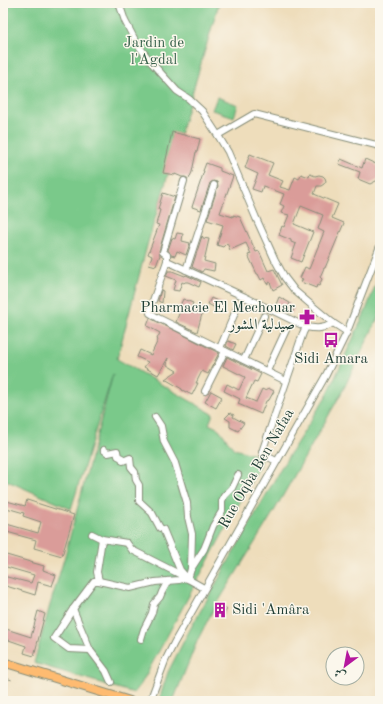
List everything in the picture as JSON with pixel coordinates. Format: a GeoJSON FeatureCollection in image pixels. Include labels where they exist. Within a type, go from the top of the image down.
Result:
{"type":"FeatureCollection","features":[{"type":"Feature","properties":{"kind":"main road"},"geometry":{"type":"LineString","coordinates":[[3,662],[130,701]]}},
{"type":"Feature","properties":{"kind":"street"},"geometry":{"type":"LineString","coordinates":[[119,3],[125,22],[136,42],[150,61],[177,91],[189,99],[202,111],[218,135],[228,152],[256,218],[284,278],[295,290],[333,323],[346,332]]}},
{"type":"Feature","properties":{"kind":"street"},"geometry":{"type":"LineString","coordinates":[[218,135],[254,114],[380,146]]}},
{"type":"Feature","properties":{"kind":"street"},"geometry":{"type":"LineString","coordinates":[[184,181],[163,252],[167,256],[167,261],[150,309],[150,313],[286,381]]}},
{"type":"Feature","properties":{"kind":"street"},"geometry":{"type":"LineString","coordinates":[[186,270],[214,185]]}},
{"type":"Feature","properties":{"kind":"street","name":"Rue Oqba Ben Nafaa"},"geometry":{"type":"LineString","coordinates":[[150,701],[171,649],[204,588],[326,375],[346,332],[380,246]]}},
{"type":"Feature","properties":{"kind":"street"},"geometry":{"type":"LineString","coordinates":[[167,261],[306,327],[317,329],[328,327],[333,323]]}},
{"type":"Feature","properties":{"kind":"street"},"geometry":{"type":"LineString","coordinates":[[205,391],[223,349],[237,308]]}},
{"type":"Feature","properties":{"kind":"street"},"geometry":{"type":"LineString","coordinates":[[244,360],[264,316]]}},
{"type":"Feature","properties":{"kind":"street"},"geometry":{"type":"LineString","coordinates":[[276,461],[262,452],[306,327]]}},
{"type":"Feature","properties":{"kind":"street"},"geometry":{"type":"LineString","coordinates":[[267,371],[286,330]]}},
{"type":"Feature","properties":{"kind":"street"},"geometry":{"type":"LineString","coordinates":[[155,417],[161,426],[164,442],[175,463],[187,504],[192,534],[191,569]]}},
{"type":"Feature","properties":{"kind":"street"},"geometry":{"type":"LineString","coordinates":[[104,450],[108,453],[117,451],[118,456],[122,458],[123,461],[130,458],[131,467],[135,472],[136,480],[139,485],[139,501],[152,513],[160,528],[163,529],[180,570],[187,578]]}},
{"type":"Feature","properties":{"kind":"street"},"geometry":{"type":"LineString","coordinates":[[187,578],[191,569],[204,550],[213,526],[222,511],[222,501],[224,496],[232,488],[238,475]]}},
{"type":"Feature","properties":{"kind":"street"},"geometry":{"type":"LineString","coordinates":[[92,534],[102,539],[127,543],[132,550],[204,588]]}},
{"type":"Feature","properties":{"kind":"street"},"geometry":{"type":"LineString","coordinates":[[100,581],[97,572],[102,539]]}},
{"type":"Feature","properties":{"kind":"street"},"geometry":{"type":"LineString","coordinates":[[90,650],[69,649],[54,638],[94,581],[130,588],[155,582],[187,578]]}},
{"type":"Feature","properties":{"kind":"street"},"geometry":{"type":"LineString","coordinates":[[141,639],[152,613],[154,604],[160,597],[168,580]]}},
{"type":"Feature","properties":{"kind":"street"},"geometry":{"type":"LineString","coordinates":[[73,609],[90,650],[106,671],[111,682]]}},
{"type":"Feature","properties":{"kind":"path"},"geometry":{"type":"LineString","coordinates":[[3,677],[12,680]]}},
{"type":"Feature","properties":{"kind":"green space","name":"Jardin de l'Agdal"},"geometry":{"type":"Polygon","coordinates":[[[3,3],[219,3],[148,242],[117,359],[213,414],[209,424],[219,429],[234,449],[263,457],[258,469],[141,684],[134,693],[34,663],[64,559],[113,374],[71,509],[3,479],[3,3]]]}},
{"type":"Feature","properties":{"kind":"green space"},"geometry":{"type":"Polygon","coordinates":[[[217,97],[238,105],[234,117],[212,110],[217,97]]]}},
{"type":"Feature","properties":{"kind":"green space"},"geometry":{"type":"Polygon","coordinates":[[[380,273],[380,311],[378,318],[342,392],[273,513],[212,612],[198,639],[173,701],[160,701],[168,672],[188,633],[283,465],[328,393],[366,310],[380,273]]]}},
{"type":"Feature","properties":{"kind":"building"},"geometry":{"type":"Polygon","coordinates":[[[172,132],[200,139],[189,179],[175,174],[163,173],[172,132]]]}},
{"type":"Feature","properties":{"kind":"building"},"geometry":{"type":"Polygon","coordinates":[[[250,154],[273,163],[268,175],[283,181],[280,187],[290,190],[295,177],[299,179],[301,174],[309,177],[310,174],[315,176],[323,176],[326,181],[321,186],[317,186],[314,194],[338,204],[332,218],[344,223],[320,277],[322,279],[319,286],[317,285],[316,288],[301,282],[303,279],[300,278],[305,267],[309,269],[324,232],[318,229],[323,215],[301,206],[294,224],[313,232],[301,262],[291,258],[296,244],[279,235],[282,226],[284,227],[289,215],[281,213],[284,206],[280,204],[284,194],[263,186],[261,192],[252,189],[258,174],[245,168],[250,154]]]}},
{"type":"Feature","properties":{"kind":"building"},"geometry":{"type":"Polygon","coordinates":[[[341,159],[362,168],[365,159],[376,164],[380,170],[378,180],[370,184],[358,179],[360,172],[339,164],[341,159]]]}},
{"type":"Feature","properties":{"kind":"building"},"geometry":{"type":"Polygon","coordinates":[[[206,163],[220,168],[220,171],[233,176],[220,213],[233,217],[233,215],[240,217],[256,252],[259,251],[268,271],[274,269],[282,285],[273,290],[270,282],[267,284],[264,278],[261,280],[248,255],[251,254],[246,243],[230,250],[227,243],[223,247],[217,245],[223,225],[207,220],[218,186],[217,182],[213,181],[210,183],[201,210],[192,207],[206,163]]]}},
{"type":"Feature","properties":{"kind":"building"},"geometry":{"type":"Polygon","coordinates":[[[163,193],[175,197],[156,266],[149,264],[152,256],[148,254],[159,225],[156,224],[160,210],[158,209],[163,193]]]}},
{"type":"Feature","properties":{"kind":"building"},"geometry":{"type":"Polygon","coordinates":[[[177,233],[183,234],[182,241],[190,243],[186,255],[177,251],[175,256],[171,255],[168,250],[172,238],[175,239],[177,233]]]}},
{"type":"Feature","properties":{"kind":"building"},"geometry":{"type":"Polygon","coordinates":[[[202,236],[203,238],[209,239],[204,261],[215,264],[214,271],[204,269],[202,272],[192,267],[202,236]]]}},
{"type":"Feature","properties":{"kind":"building"},"geometry":{"type":"Polygon","coordinates":[[[168,271],[186,275],[201,282],[199,287],[188,282],[182,282],[179,291],[173,290],[176,280],[166,276],[168,271]]]}},
{"type":"Feature","properties":{"kind":"building"},"geometry":{"type":"Polygon","coordinates":[[[161,290],[163,291],[162,303],[158,301],[161,290]]]}},
{"type":"Feature","properties":{"kind":"building"},"geometry":{"type":"Polygon","coordinates":[[[279,297],[290,303],[289,306],[294,308],[292,313],[275,307],[279,297]]]}},
{"type":"Feature","properties":{"kind":"building"},"geometry":{"type":"Polygon","coordinates":[[[211,298],[224,304],[221,311],[208,304],[211,298]]]}},
{"type":"Feature","properties":{"kind":"building"},"geometry":{"type":"Polygon","coordinates":[[[183,299],[193,303],[190,311],[202,314],[197,332],[176,322],[180,311],[178,310],[183,299]]]}},
{"type":"Feature","properties":{"kind":"building"},"geometry":{"type":"Polygon","coordinates":[[[150,318],[219,353],[208,374],[202,371],[192,395],[165,379],[177,371],[167,365],[168,358],[158,375],[144,367],[148,362],[137,357],[140,350],[151,355],[158,340],[157,339],[160,333],[147,326],[150,318]]]}},
{"type":"Feature","properties":{"kind":"building"},"geometry":{"type":"Polygon","coordinates":[[[228,341],[236,344],[233,350],[226,346],[228,341]]]}},
{"type":"Feature","properties":{"kind":"building"},"geometry":{"type":"Polygon","coordinates":[[[227,357],[261,374],[257,382],[254,381],[246,398],[256,402],[262,389],[266,391],[268,388],[274,391],[269,400],[266,401],[261,414],[238,404],[240,399],[224,391],[227,384],[239,390],[245,377],[223,366],[227,357]]]}},
{"type":"Feature","properties":{"kind":"building"},"geometry":{"type":"Polygon","coordinates":[[[211,391],[222,397],[216,408],[205,402],[211,391]]]}},
{"type":"Feature","properties":{"kind":"building"},"geometry":{"type":"Polygon","coordinates":[[[230,413],[234,415],[233,417],[244,423],[238,431],[230,427],[230,421],[225,418],[230,413]]]}},
{"type":"Feature","properties":{"kind":"building"},"geometry":{"type":"Polygon","coordinates":[[[3,500],[25,506],[27,500],[74,515],[62,556],[34,548],[36,540],[3,531],[3,523],[38,533],[41,522],[23,516],[24,513],[3,507],[3,500]]]}},
{"type":"Feature","properties":{"kind":"building"},"geometry":{"type":"Polygon","coordinates":[[[3,554],[44,566],[43,570],[56,575],[52,586],[38,582],[35,595],[3,585],[3,576],[31,583],[34,575],[3,566],[3,554]]]}},
{"type":"Feature","properties":{"kind":"building","name":"Sidi 'Amâra"},"geometry":{"type":"Polygon","coordinates":[[[219,603],[227,609],[222,617],[213,611],[219,603]]]}},
{"type":"Feature","properties":{"kind":"building"},"geometry":{"type":"Polygon","coordinates":[[[38,611],[45,614],[34,656],[24,653],[26,646],[3,638],[3,628],[31,637],[38,611]]]}},
{"type":"Feature","properties":{"kind":"place","name":"Pharmacie El Mechouar صيدلية المشور"},"geometry":{"type":"Point","coordinates":[307,317]}},
{"type":"Feature","properties":{"kind":"place","name":"Sidi Amara"},"geometry":{"type":"Point","coordinates":[331,340]}},
{"type":"Feature","properties":{"kind":"place","name":"Sidi 'Amâra"},"geometry":{"type":"Point","coordinates":[220,610]}}]}
